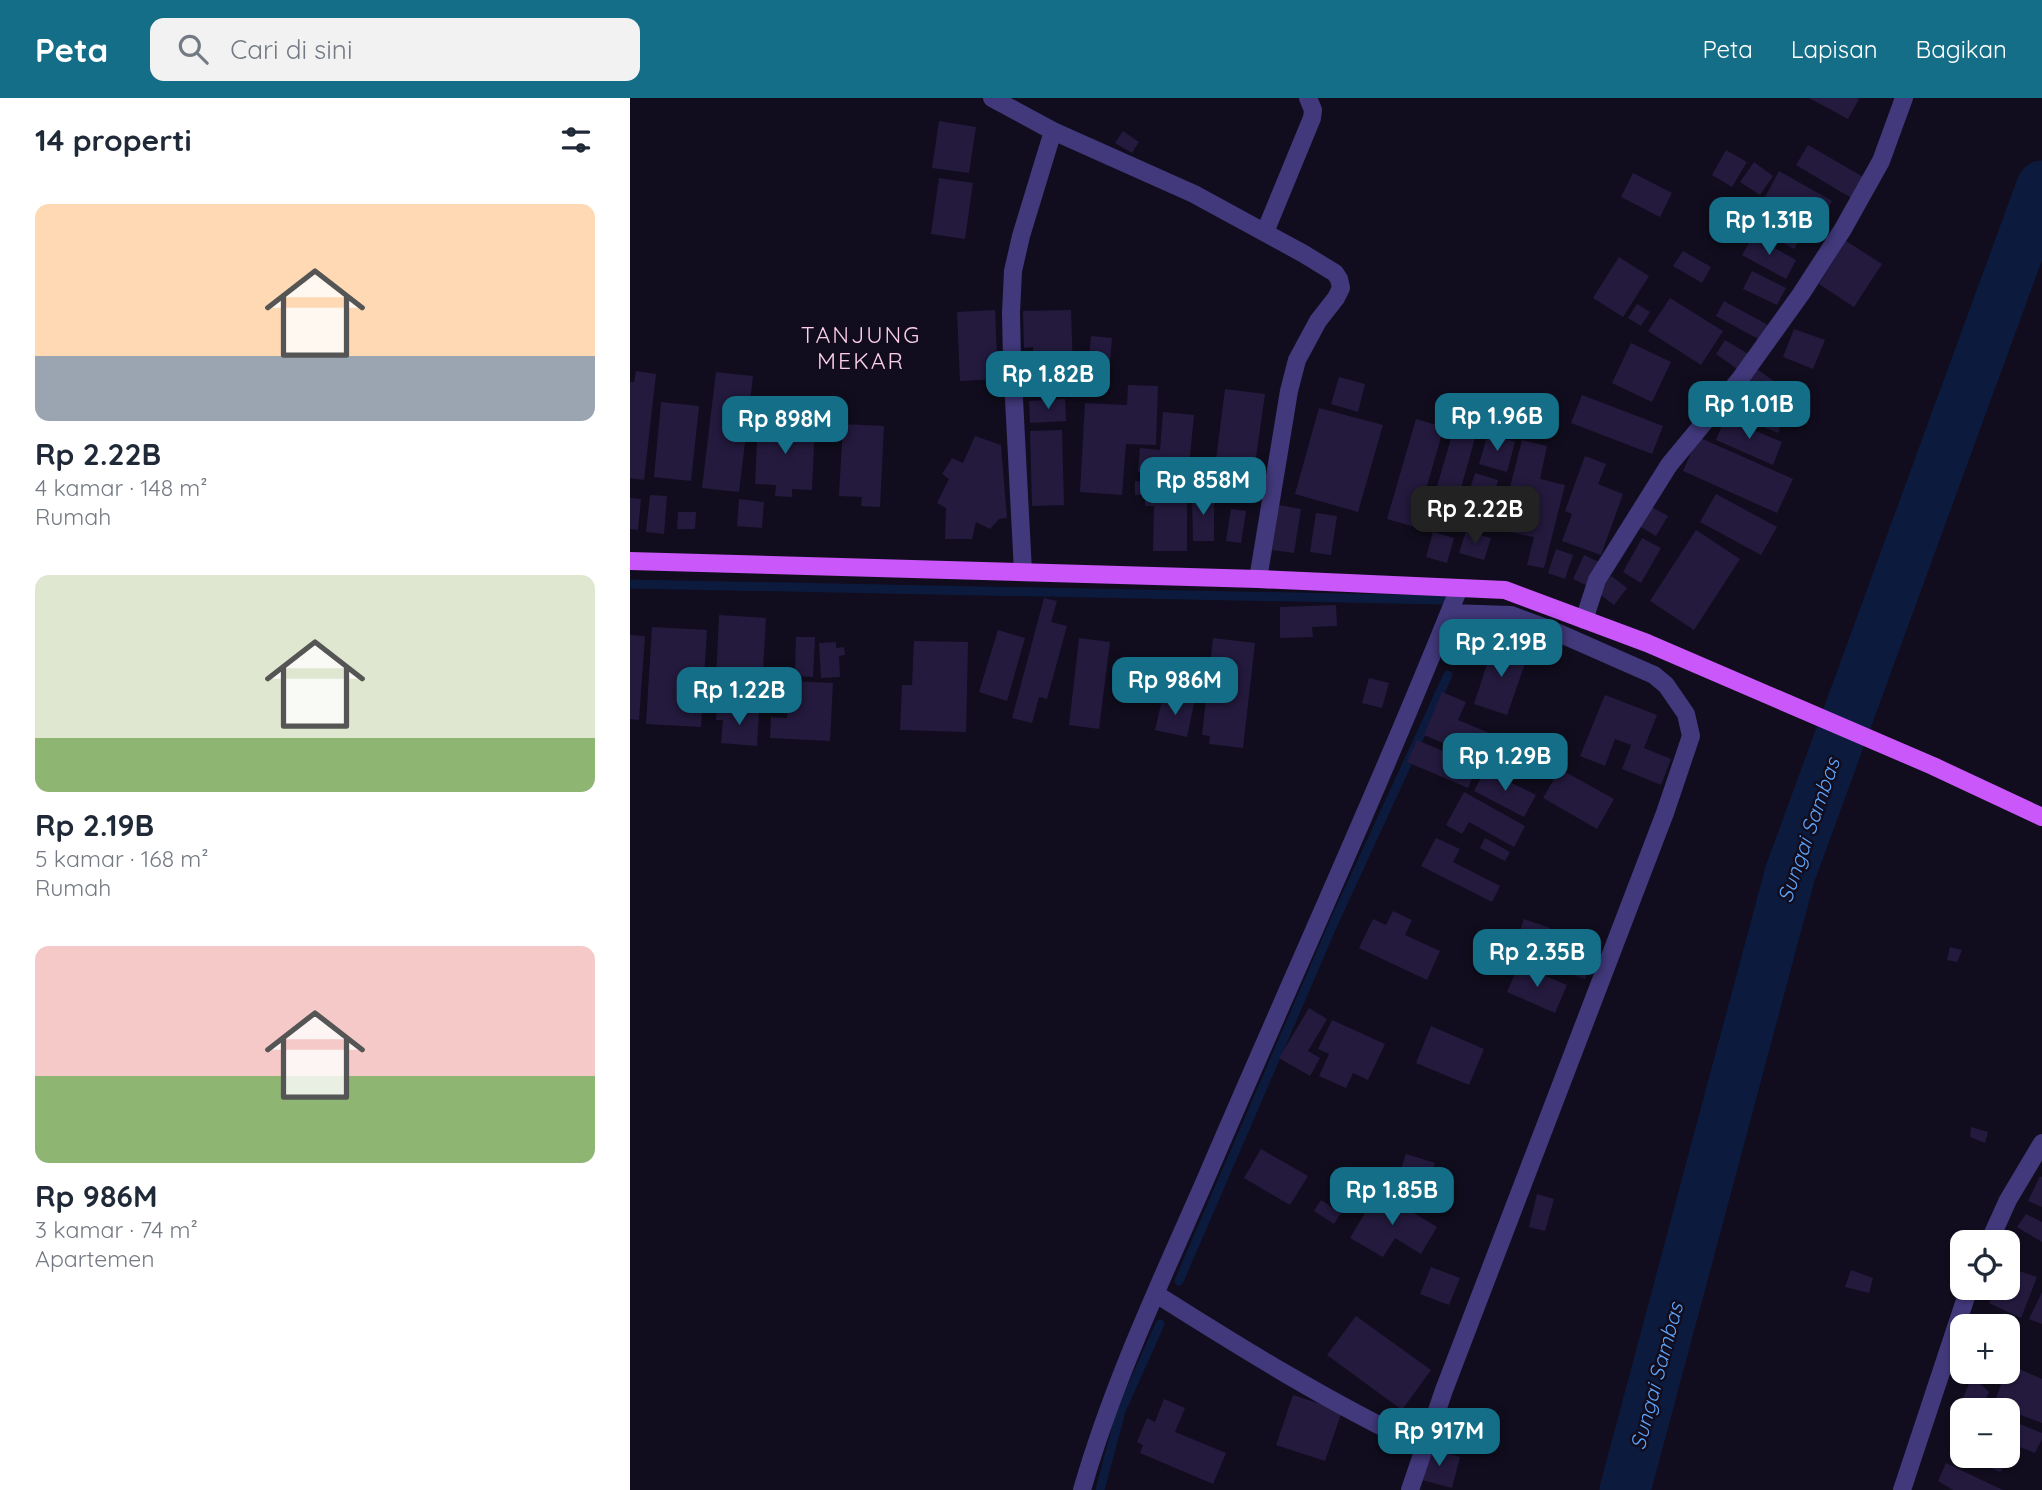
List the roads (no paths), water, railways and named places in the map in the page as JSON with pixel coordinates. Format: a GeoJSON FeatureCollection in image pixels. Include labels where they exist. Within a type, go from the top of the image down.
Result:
{"type":"FeatureCollection","features":[{"type":"Feature","properties":{"kind":"main road"},"geometry":{"type":"LineString","coordinates":[[630,561],[1258,579],[1505,590],[1647,643],[1920,760],[2042,817]]}},
{"type":"Feature","properties":{"kind":"street"},"geometry":{"type":"LineString","coordinates":[[992,98],[1053,131],[1195,194],[1335,273],[1341,288],[1297,360],[1287,403],[1258,579]]}},
{"type":"Feature","properties":{"kind":"street"},"geometry":{"type":"LineString","coordinates":[[1265,232],[1312,118],[1313,110],[1308,98]]}},
{"type":"Feature","properties":{"kind":"street"},"geometry":{"type":"LineString","coordinates":[[1584,620],[1597,580],[1669,465],[1740,379],[1807,286],[1843,229],[1881,161],[1904,98]]}},
{"type":"Feature","properties":{"kind":"street"},"geometry":{"type":"LineString","coordinates":[[1023,572],[1012,360],[1013,271],[1053,131]]}},
{"type":"Feature","properties":{"kind":"street"},"geometry":{"type":"LineString","coordinates":[[1082,1490],[1093,1449],[1116,1388],[1373,799],[1459,588]]}},
{"type":"Feature","properties":{"kind":"street"},"geometry":{"type":"LineString","coordinates":[[1410,1490],[1423,1447],[1665,813],[1691,736],[1685,714],[1666,685],[1654,675],[1511,615],[1449,613]]}},
{"type":"Feature","properties":{"kind":"street"},"geometry":{"type":"LineString","coordinates":[[1994,1230],[2008,1200],[2042,1143]]}},
{"type":"Feature","properties":{"kind":"street"},"geometry":{"type":"LineString","coordinates":[[1156,1294],[1289,1376],[1370,1422],[1423,1447]]}},
{"type":"Feature","properties":{"kind":"street"},"geometry":{"type":"LineString","coordinates":[[1902,1490],[1965,1300]]}},
{"type":"Feature","properties":{"kind":"waterway","name":"Sungai Sambas"},"geometry":{"type":"LineString","coordinates":[[1625,1490],[1790,874],[2042,186]]}},
{"type":"Feature","properties":{"kind":"waterway"},"geometry":{"type":"LineString","coordinates":[[630,584],[1442,600]]}},
{"type":"Feature","properties":{"kind":"waterway"},"geometry":{"type":"LineString","coordinates":[[1179,1281],[1335,920],[1448,675]]}},
{"type":"Feature","properties":{"kind":"waterway"},"geometry":{"type":"LineString","coordinates":[[1100,1490],[1121,1411],[1160,1324]]}},
{"type":"Feature","properties":{"kind":"district","name":"TANJUNG MEKAR"},"geometry":{"type":"Point","coordinates":[861,347]}}]}
